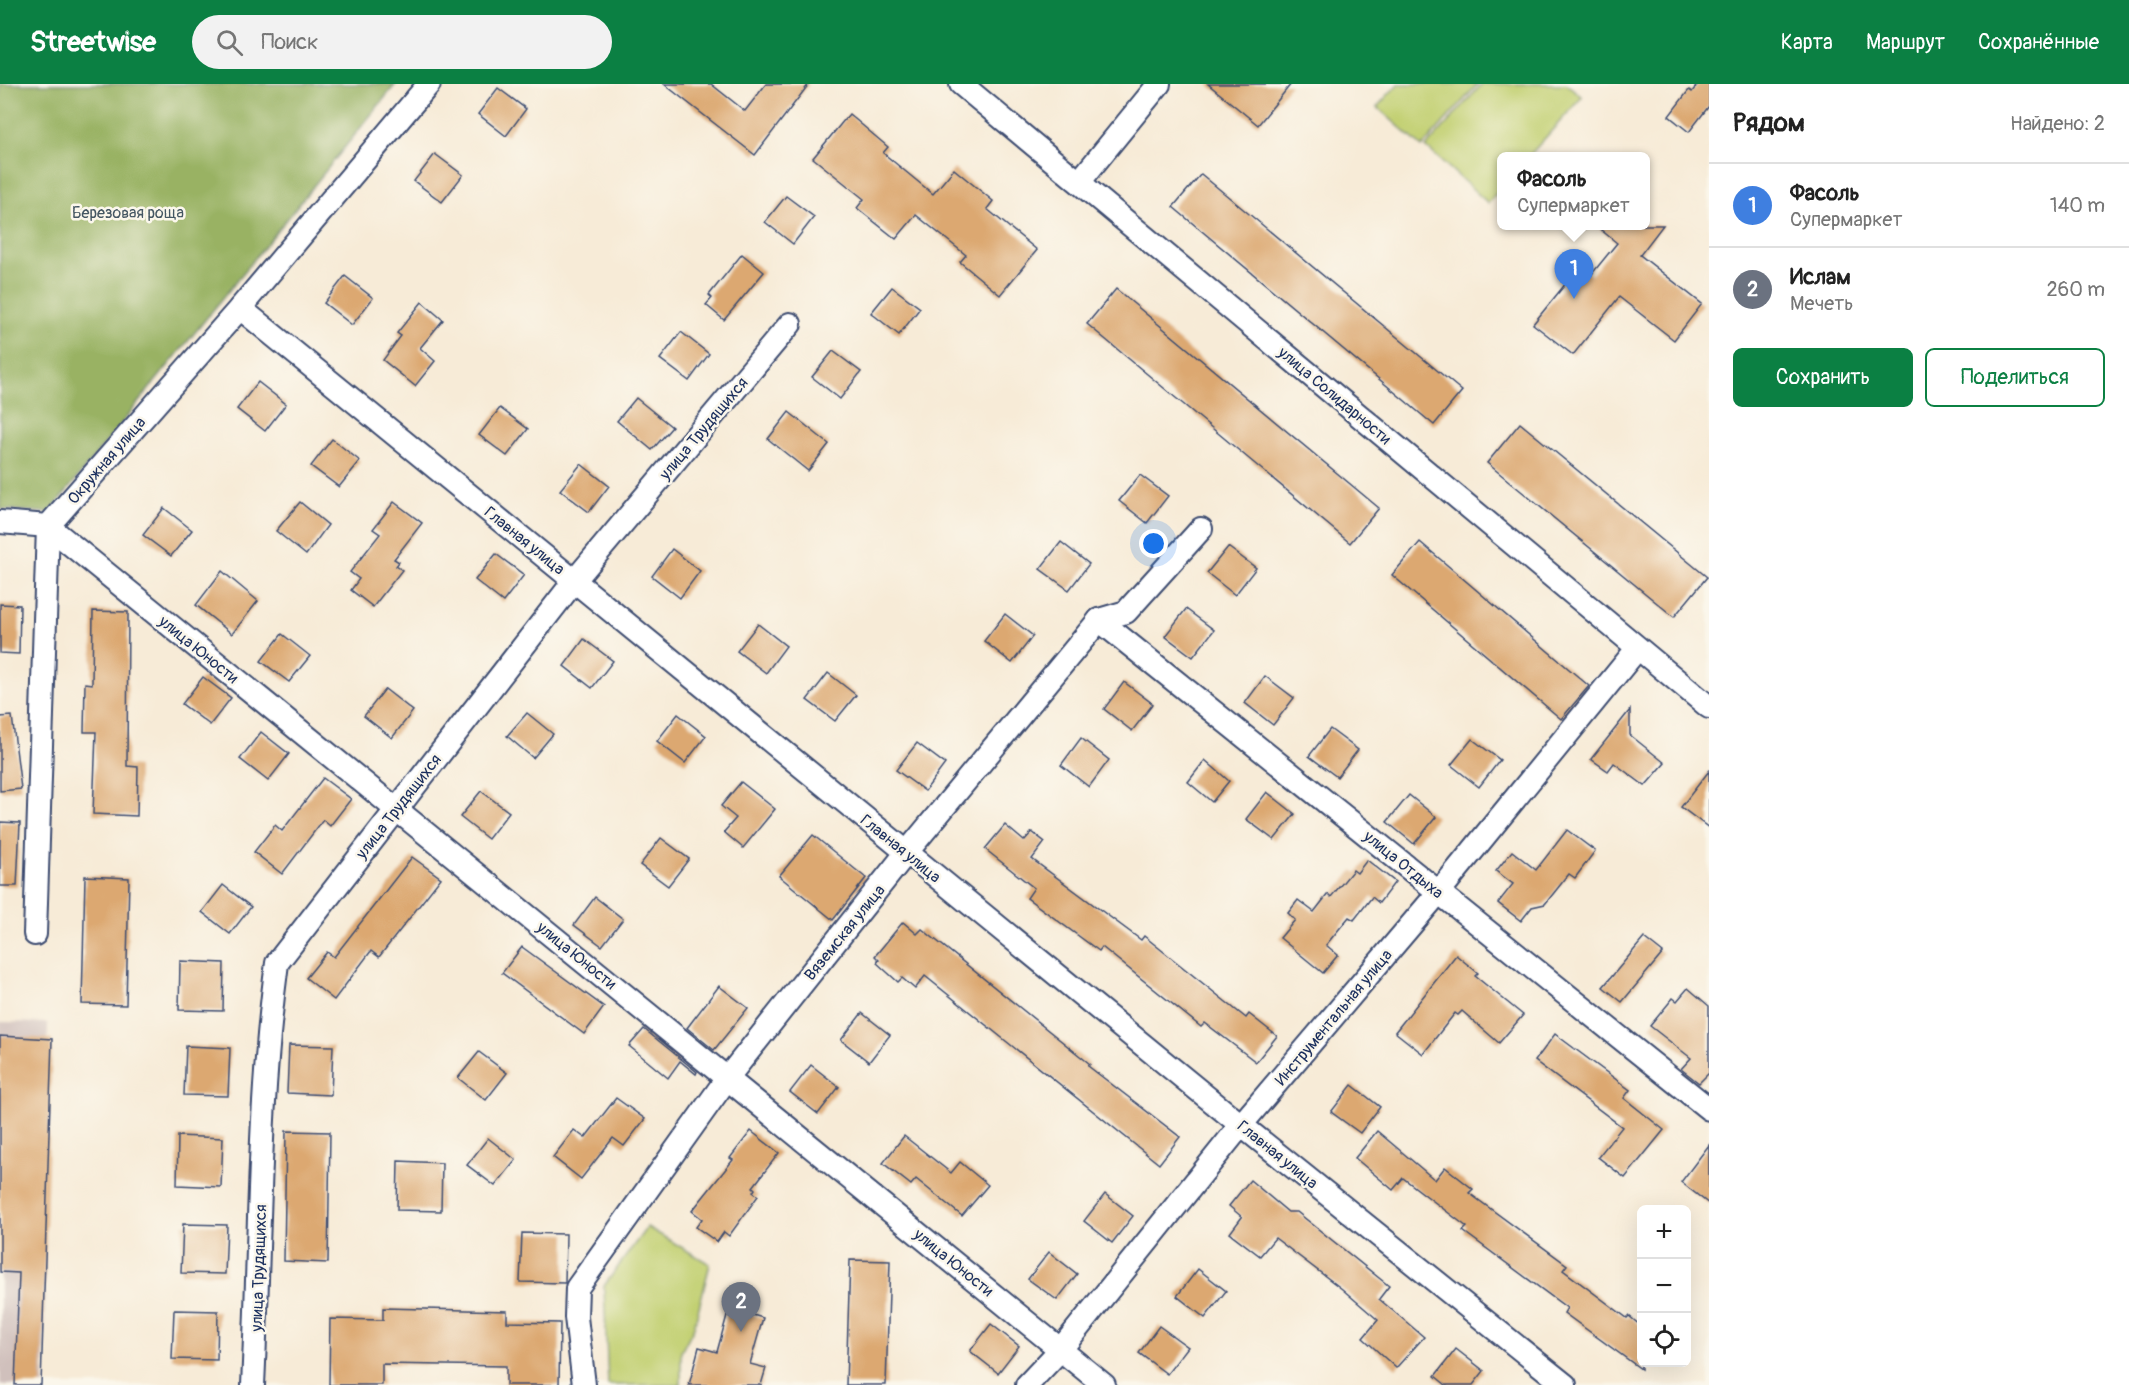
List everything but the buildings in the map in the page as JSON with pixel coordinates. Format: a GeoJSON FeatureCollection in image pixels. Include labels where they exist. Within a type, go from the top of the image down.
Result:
{"type":"FeatureCollection","features":[{"type":"Feature","properties":{"kind":"street","name":"Окружная улица"},"geometry":{"type":"LineString","coordinates":[[48,526],[240,308],[429,84]]}},
{"type":"Feature","properties":{"kind":"street","name":"улица Солидарности"},"geometry":{"type":"LineString","coordinates":[[961,84],[1709,707]]}},
{"type":"Feature","properties":{"kind":"street"},"geometry":{"type":"LineString","coordinates":[[1080,181],[1159,84]]}},
{"type":"Feature","properties":{"kind":"street","name":"Главная улица"},"geometry":{"type":"LineString","coordinates":[[240,308],[1241,1125],[1565,1385]]}},
{"type":"Feature","properties":{"kind":"street","name":"улица Трудящихся"},"geometry":{"type":"LineString","coordinates":[[253,1385],[267,1050],[277,963],[575,580],[790,324]]}},
{"type":"Feature","properties":{"kind":"street"},"geometry":{"type":"LineString","coordinates":[[0,522],[48,526],[35,934]]}},
{"type":"Feature","properties":{"kind":"street","name":"улица Юности"},"geometry":{"type":"LineString","coordinates":[[48,526],[1104,1385]]}},
{"type":"Feature","properties":{"kind":"street"},"geometry":{"type":"LineString","coordinates":[[1099,620],[1126,612],[1201,529]]}},
{"type":"Feature","properties":{"kind":"street","name":"Вяземская улица"},"geometry":{"type":"LineString","coordinates":[[584,1385],[576,1317],[577,1288],[728,1077],[907,852],[1099,620]]}},
{"type":"Feature","properties":{"kind":"street","name":"улица Отдыха"},"geometry":{"type":"LineString","coordinates":[[1099,620],[1709,1109]]}},
{"type":"Feature","properties":{"kind":"street","name":"Инструментальная улица"},"geometry":{"type":"LineString","coordinates":[[1027,1385],[1061,1349],[1241,1125],[1438,892],[1637,649]]}},
{"type":"Feature","properties":{"kind":"shaded area"},"geometry":{"type":"Polygon","coordinates":[[[0,1022],[48,1023],[44,1385],[0,1385],[0,1022]]]}},
{"type":"Feature","properties":{"kind":"green space","name":"Березовая роща"},"geometry":{"type":"Polygon","coordinates":[[[0,84],[396,84],[49,513],[0,509],[0,84]]]}},
{"type":"Feature","properties":{"kind":"green space"},"geometry":{"type":"Polygon","coordinates":[[[1398,84],[1478,84],[1422,147],[1377,107],[1398,84]]]}},
{"type":"Feature","properties":{"kind":"green space"},"geometry":{"type":"Polygon","coordinates":[[[1482,84],[1567,84],[1582,97],[1533,152],[1497,152],[1497,193],[1488,203],[1426,147],[1482,84]]]}},
{"type":"Feature","properties":{"kind":"green space"},"geometry":{"type":"Polygon","coordinates":[[[647,1227],[710,1264],[694,1327],[681,1352],[681,1385],[608,1385],[604,1286],[647,1227]]]}},
{"type":"Feature","properties":{"kind":"place","name":"Фасоль"},"geometry":{"type":"Point","coordinates":[1574,299]}},
{"type":"Feature","properties":{"kind":"place","name":"Ислам"},"geometry":{"type":"Point","coordinates":[741,1332]}}]}
